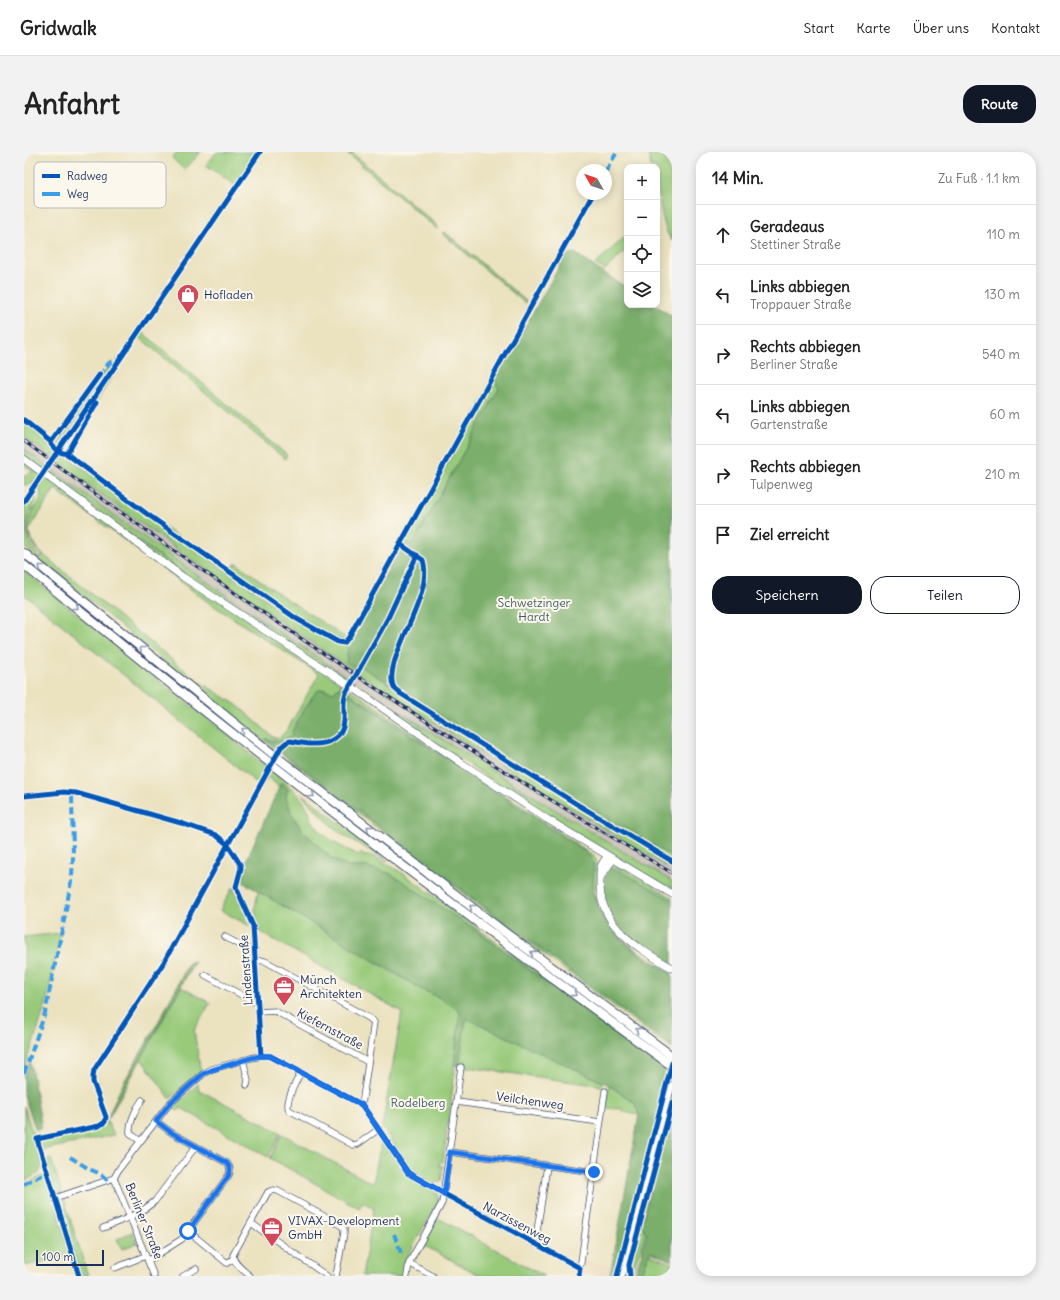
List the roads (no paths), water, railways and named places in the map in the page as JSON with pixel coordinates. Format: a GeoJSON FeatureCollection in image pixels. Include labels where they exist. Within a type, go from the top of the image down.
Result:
{"type":"FeatureCollection","features":[{"type":"Feature","properties":{"kind":"highway"},"geometry":{"type":"LineString","coordinates":[[24,553],[275,756],[503,931],[672,1056]]}},
{"type":"Feature","properties":{"kind":"highway"},"geometry":{"type":"LineString","coordinates":[[24,565],[271,764],[421,879],[672,1066]]}},
{"type":"Feature","properties":{"kind":"main road"},"geometry":{"type":"LineString","coordinates":[[24,459],[203,590],[355,689],[495,786],[610,858],[672,894]]}},
{"type":"Feature","properties":{"kind":"main road"},"geometry":{"type":"LineString","coordinates":[[593,847],[600,865],[602,905],[606,914],[613,924],[648,954],[671,968]]}},
{"type":"Feature","properties":{"kind":"main road"},"geometry":{"type":"LineString","coordinates":[[600,865],[610,858]]}},
{"type":"Feature","properties":{"kind":"main road"},"geometry":{"type":"LineString","coordinates":[[600,878],[610,858]]}},
{"type":"Feature","properties":{"kind":"street","name":"Lindenstraße"},"geometry":{"type":"LineString","coordinates":[[236,887],[253,926],[261,1056]]}},
{"type":"Feature","properties":{"kind":"street"},"geometry":{"type":"LineString","coordinates":[[225,937],[248,949],[255,949]]}},
{"type":"Feature","properties":{"kind":"street"},"geometry":{"type":"LineString","coordinates":[[255,960],[265,961],[370,1018],[374,1022],[362,1105]]}},
{"type":"Feature","properties":{"kind":"street"},"geometry":{"type":"LineString","coordinates":[[205,975],[258,1004]]}},
{"type":"Feature","properties":{"kind":"street","name":"Kiefernstraße"},"geometry":{"type":"LineString","coordinates":[[259,1012],[275,1012],[368,1062]]}},
{"type":"Feature","properties":{"kind":"street","name":"Berliner Straße"},"geometry":{"type":"LineString","coordinates":[[154,1276],[114,1178],[119,1169],[170,1103],[203,1074],[243,1060],[261,1056],[270,1056],[362,1105],[408,1173],[444,1194]]}},
{"type":"Feature","properties":{"kind":"street"},"geometry":{"type":"LineString","coordinates":[[243,1060],[248,1080],[247,1085]]}},
{"type":"Feature","properties":{"kind":"street"},"geometry":{"type":"LineString","coordinates":[[407,1276],[408,1263],[442,1203],[461,1067]]}},
{"type":"Feature","properties":{"kind":"street"},"geometry":{"type":"LineString","coordinates":[[301,1072],[287,1102],[287,1107],[289,1110],[353,1145],[358,1144],[379,1129]]}},
{"type":"Feature","properties":{"kind":"street"},"geometry":{"type":"LineString","coordinates":[[622,1276],[672,1085]]}},
{"type":"Feature","properties":{"kind":"street"},"geometry":{"type":"LineString","coordinates":[[579,1276],[605,1091]]}},
{"type":"Feature","properties":{"kind":"street"},"geometry":{"type":"LineString","coordinates":[[140,1141],[130,1133],[129,1128],[138,1105],[142,1100]]}},
{"type":"Feature","properties":{"kind":"street","name":"Veilchenweg"},"geometry":{"type":"LineString","coordinates":[[457,1102],[600,1122]]}},
{"type":"Feature","properties":{"kind":"street"},"geometry":{"type":"LineString","coordinates":[[115,1268],[147,1258],[182,1239],[231,1171],[227,1163],[172,1133],[156,1121]]}},
{"type":"Feature","properties":{"kind":"street"},"geometry":{"type":"LineString","coordinates":[[103,1228],[130,1217],[149,1207],[196,1146]]}},
{"type":"Feature","properties":{"kind":"street"},"geometry":{"type":"LineString","coordinates":[[450,1152],[594,1172]]}},
{"type":"Feature","properties":{"kind":"street"},"geometry":{"type":"LineString","coordinates":[[535,1244],[547,1166]]}},
{"type":"Feature","properties":{"kind":"street"},"geometry":{"type":"LineString","coordinates":[[55,1198],[114,1178]]}},
{"type":"Feature","properties":{"kind":"street"},"geometry":{"type":"LineString","coordinates":[[250,1276],[236,1264],[233,1259],[233,1255],[268,1192],[273,1190],[278,1191],[342,1226],[344,1233],[336,1276]]}},
{"type":"Feature","properties":{"kind":"street","name":"Narzissenweg"},"geometry":{"type":"LineString","coordinates":[[444,1194],[580,1268]]}},
{"type":"Feature","properties":{"kind":"street"},"geometry":{"type":"LineString","coordinates":[[251,1223],[327,1276]]}},
{"type":"Feature","properties":{"kind":"street"},"geometry":{"type":"LineString","coordinates":[[188,1231],[227,1263],[233,1259]]}},
{"type":"Feature","properties":{"kind":"street"},"geometry":{"type":"LineString","coordinates":[[408,1263],[433,1276]]}},
{"type":"Feature","properties":{"kind":"street"},"geometry":{"type":"LineString","coordinates":[[183,1276],[196,1269]]}},
{"type":"Feature","properties":{"kind":"railway"},"geometry":{"type":"LineString","coordinates":[[24,441],[182,556],[342,666],[506,772],[672,873]]}},
{"type":"Feature","properties":{"kind":"place","name":"Hofladen"},"geometry":{"type":"Point","coordinates":[188,314]}},
{"type":"Feature","properties":{"kind":"place","name":"Münch Architekten"},"geometry":{"type":"Point","coordinates":[284,1006]}},
{"type":"Feature","properties":{"kind":"place","name":"VIVAX-Development GmbH"},"geometry":{"type":"Point","coordinates":[272,1248]}},
{"type":"Feature","properties":{"kind":"park label","name":"Schwetzinger Hardt"},"geometry":{"type":"Point","coordinates":[534,610]}},
{"type":"Feature","properties":{"kind":"park label","name":"Rodelberg"},"geometry":{"type":"Point","coordinates":[418,1103]}}]}
